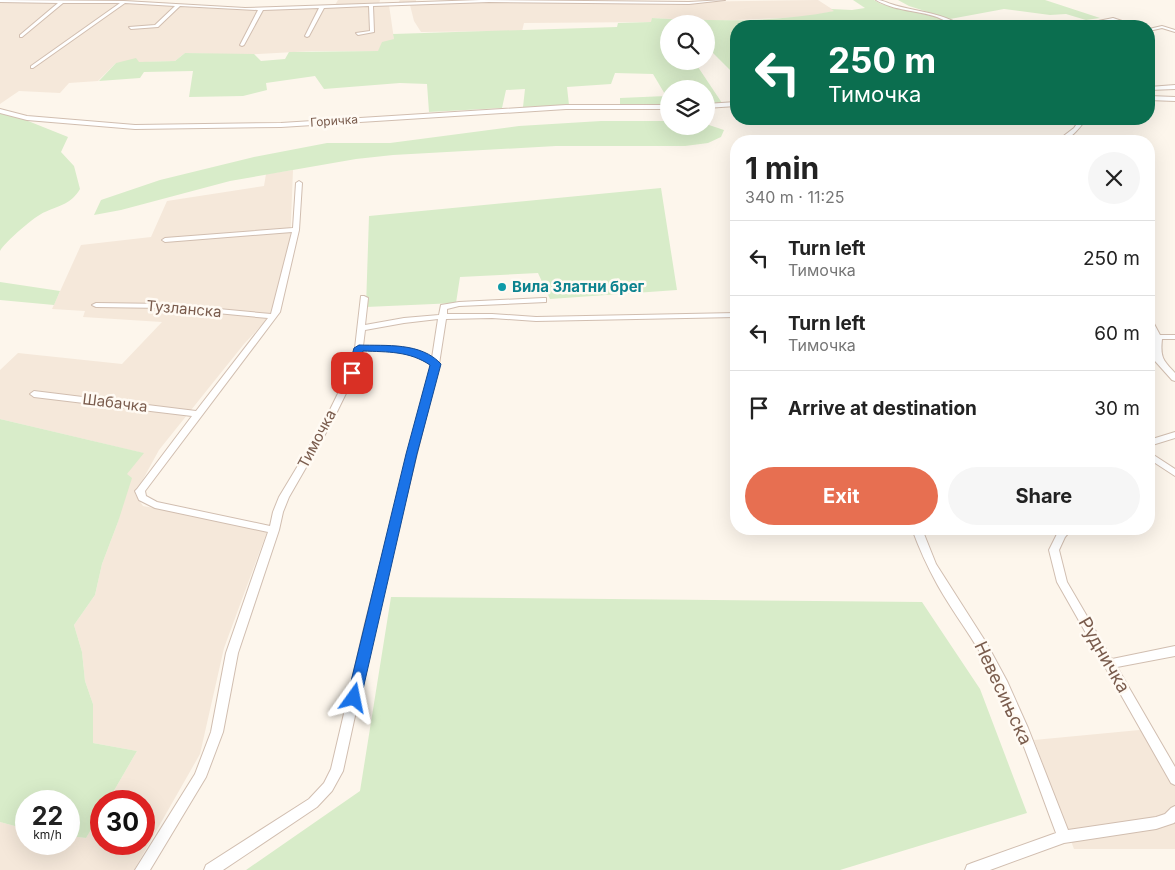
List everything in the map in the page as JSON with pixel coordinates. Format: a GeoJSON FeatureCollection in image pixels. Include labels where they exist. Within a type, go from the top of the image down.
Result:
{"type":"FeatureCollection","features":[{"type":"Feature","properties":{"kind":"street"},"geometry":{"type":"LineString","coordinates":[[0,1],[124,2],[261,9],[508,0],[723,0]]}},
{"type":"Feature","properties":{"kind":"street"},"geometry":{"type":"LineString","coordinates":[[878,0],[889,5],[938,16],[947,20]]}},
{"type":"Feature","properties":{"kind":"street"},"geometry":{"type":"LineString","coordinates":[[22,36],[63,1]]}},
{"type":"Feature","properties":{"kind":"street"},"geometry":{"type":"LineString","coordinates":[[34,67],[124,2]]}},
{"type":"Feature","properties":{"kind":"street"},"geometry":{"type":"LineString","coordinates":[[358,34],[372,32],[371,5]]}},
{"type":"Feature","properties":{"kind":"street"},"geometry":{"type":"LineString","coordinates":[[131,28],[156,26],[178,6]]}},
{"type":"Feature","properties":{"kind":"street"},"geometry":{"type":"LineString","coordinates":[[307,36],[322,7]]}},
{"type":"Feature","properties":{"kind":"street"},"geometry":{"type":"LineString","coordinates":[[242,45],[261,9]]}},
{"type":"Feature","properties":{"kind":"street"},"geometry":{"type":"LineString","coordinates":[[1155,29],[1162,27],[1175,31]]}},
{"type":"Feature","properties":{"kind":"street"},"geometry":{"type":"LineString","coordinates":[[1155,89],[1175,87]]}},
{"type":"Feature","properties":{"kind":"street"},"geometry":{"type":"LineString","coordinates":[[1155,98],[1175,99]]}},
{"type":"Feature","properties":{"kind":"street"},"geometry":{"type":"LineString","coordinates":[[715,105],[730,104]]}},
{"type":"Feature","properties":{"kind":"street","name":"Горичка"},"geometry":{"type":"LineString","coordinates":[[0,111],[27,118],[135,127],[281,125],[557,108],[660,107]]}},
{"type":"Feature","properties":{"kind":"street"},"geometry":{"type":"LineString","coordinates":[[1068,135],[1078,125]]}},
{"type":"Feature","properties":{"kind":"street"},"geometry":{"type":"LineString","coordinates":[[274,530],[154,505],[142,498],[140,491],[279,306],[296,230],[299,183]]}},
{"type":"Feature","properties":{"kind":"street"},"geometry":{"type":"LineString","coordinates":[[165,240],[296,230]]}},
{"type":"Feature","properties":{"kind":"street"},"geometry":{"type":"LineString","coordinates":[[364,298],[359,348],[407,350],[430,359],[435,364]]}},
{"type":"Feature","properties":{"kind":"street"},"geometry":{"type":"LineString","coordinates":[[211,870],[313,802],[328,786],[337,771],[372,615],[435,364],[444,308],[453,305],[543,300]]}},
{"type":"Feature","properties":{"kind":"street","name":"Тузланска"},"geometry":{"type":"LineString","coordinates":[[96,305],[165,306],[273,316]]}},
{"type":"Feature","properties":{"kind":"street"},"geometry":{"type":"LineString","coordinates":[[361,328],[397,321],[442,318],[730,315]]}},
{"type":"Feature","properties":{"kind":"street"},"geometry":{"type":"LineString","coordinates":[[1155,332],[1158,337],[1159,361],[1175,378]]}},
{"type":"Feature","properties":{"kind":"street"},"geometry":{"type":"LineString","coordinates":[[1158,337],[1175,337]]}},
{"type":"Feature","properties":{"kind":"street","name":"Тимочка"},"geometry":{"type":"LineString","coordinates":[[142,870],[208,760],[217,732],[232,653],[274,530],[278,512],[284,497],[327,424],[352,373],[359,348]]}},
{"type":"Feature","properties":{"kind":"street","name":"Шабачка"},"geometry":{"type":"LineString","coordinates":[[34,394],[196,414]]}},
{"type":"Feature","properties":{"kind":"street"},"geometry":{"type":"LineString","coordinates":[[1155,441],[1175,435]]}},
{"type":"Feature","properties":{"kind":"street"},"geometry":{"type":"LineString","coordinates":[[1155,459],[1175,473]]}},
{"type":"Feature","properties":{"kind":"street","name":"Невесињска"},"geometry":{"type":"LineString","coordinates":[[919,535],[922,546],[947,594],[993,665],[1064,837]]}},
{"type":"Feature","properties":{"kind":"street","name":"Рудничка"},"geometry":{"type":"LineString","coordinates":[[1061,535],[1054,550],[1062,582],[1175,779]]}},
{"type":"Feature","properties":{"kind":"street"},"geometry":{"type":"LineString","coordinates":[[1110,664],[1175,651]]}},
{"type":"Feature","properties":{"kind":"street"},"geometry":{"type":"LineString","coordinates":[[972,870],[1064,837],[1156,823],[1173,818]]}},
{"type":"Feature","properties":{"kind":"shaded area"},"geometry":{"type":"Polygon","coordinates":[[[0,0],[122,0],[262,9],[335,5],[338,0],[380,0],[379,4],[398,3],[400,0],[416,0],[416,2],[478,0],[685,2],[818,0],[835,11],[806,17],[715,21],[715,15],[660,15],[660,18],[653,18],[652,22],[524,23],[522,31],[421,32],[414,21],[410,5],[389,5],[394,39],[378,51],[312,51],[241,55],[185,53],[175,61],[116,63],[98,81],[69,83],[60,93],[19,91],[0,104],[0,0]]]}},
{"type":"Feature","properties":{"kind":"shaded area"},"geometry":{"type":"Polygon","coordinates":[[[293,170],[290,245],[275,311],[244,344],[159,450],[135,494],[143,506],[268,529],[224,648],[200,754],[155,833],[155,790],[114,790],[137,751],[93,743],[93,704],[85,681],[82,652],[74,625],[95,595],[102,564],[118,522],[126,474],[143,453],[0,419],[0,370],[18,353],[122,364],[162,322],[83,317],[85,311],[52,309],[81,245],[151,237],[167,201],[264,186],[266,174],[293,170]]]}},
{"type":"Feature","properties":{"kind":"shaded area"},"geometry":{"type":"Polygon","coordinates":[[[1150,729],[1175,769],[1175,849],[1074,849],[1034,740],[1150,729]]]}},
{"type":"Feature","properties":{"kind":"shaded area"},"geometry":{"type":"Polygon","coordinates":[[[0,822],[15,826],[15,855],[80,855],[80,837],[86,838],[90,831],[90,855],[143,855],[134,870],[0,870],[0,822]]]}},
{"type":"Feature","properties":{"kind":"green space"},"geometry":{"type":"Polygon","coordinates":[[[853,0],[874,0],[881,4],[944,20],[730,20],[730,70],[715,55],[715,20],[789,18],[834,11],[831,9],[852,10],[865,8],[853,0]]]}},
{"type":"Feature","properties":{"kind":"green space"},"geometry":{"type":"Polygon","coordinates":[[[898,0],[1045,0],[1100,18],[1086,20],[1066,14],[1050,15],[1004,9],[950,19],[909,6],[898,0]]]}},
{"type":"Feature","properties":{"kind":"green space"},"geometry":{"type":"Polygon","coordinates":[[[652,18],[660,18],[660,70],[700,70],[707,80],[660,80],[660,86],[653,74],[615,73],[611,84],[567,87],[569,105],[523,107],[525,89],[506,90],[502,108],[429,112],[427,84],[400,83],[324,89],[315,76],[266,83],[267,90],[243,96],[189,97],[193,71],[144,72],[140,78],[99,81],[116,63],[136,58],[139,62],[175,61],[185,53],[254,54],[261,61],[285,59],[289,52],[378,51],[382,42],[394,39],[393,34],[617,27],[618,23],[651,22],[652,18]]]}},
{"type":"Feature","properties":{"kind":"green space"},"geometry":{"type":"Polygon","coordinates":[[[715,92],[722,103],[715,103],[715,92]]]}},
{"type":"Feature","properties":{"kind":"green space"},"geometry":{"type":"Polygon","coordinates":[[[660,96],[660,105],[620,105],[620,98],[660,96]]]}},
{"type":"Feature","properties":{"kind":"green space"},"geometry":{"type":"Polygon","coordinates":[[[0,113],[23,119],[68,137],[61,152],[74,166],[80,189],[69,201],[41,214],[28,223],[0,251],[0,113]]]}},
{"type":"Feature","properties":{"kind":"green space"},"geometry":{"type":"Polygon","coordinates":[[[601,121],[660,121],[660,135],[715,135],[715,127],[724,130],[721,137],[708,143],[685,146],[556,146],[393,155],[356,159],[230,181],[121,210],[94,215],[101,200],[160,180],[254,157],[327,143],[390,143],[519,126],[601,121]]]}},
{"type":"Feature","properties":{"kind":"green space"},"geometry":{"type":"Polygon","coordinates":[[[661,188],[677,290],[550,299],[538,273],[460,277],[456,303],[366,307],[369,216],[661,188]]]}},
{"type":"Feature","properties":{"kind":"green space"},"geometry":{"type":"Polygon","coordinates":[[[0,282],[60,291],[54,305],[0,300],[0,282]]]}},
{"type":"Feature","properties":{"kind":"green space"},"geometry":{"type":"Polygon","coordinates":[[[0,419],[144,453],[127,474],[132,478],[102,564],[95,595],[74,625],[82,652],[85,681],[93,704],[93,743],[137,751],[114,790],[90,790],[90,831],[86,838],[80,837],[80,790],[15,790],[15,826],[0,822],[0,419]]]}},
{"type":"Feature","properties":{"kind":"green space"},"geometry":{"type":"Polygon","coordinates":[[[391,597],[922,602],[980,689],[1027,813],[840,870],[246,870],[360,791],[391,597]]]}},
{"type":"Feature","properties":{"kind":"place","name":"Вила Златни брег"},"geometry":{"type":"Point","coordinates":[502,287]}},
{"type":"Feature","properties":{"kind":"route"},"geometry":{"type":"LineString","coordinates":[[352,373],[359,348],[413,351],[430,359],[435,364],[370,624],[354,698]]}}]}
